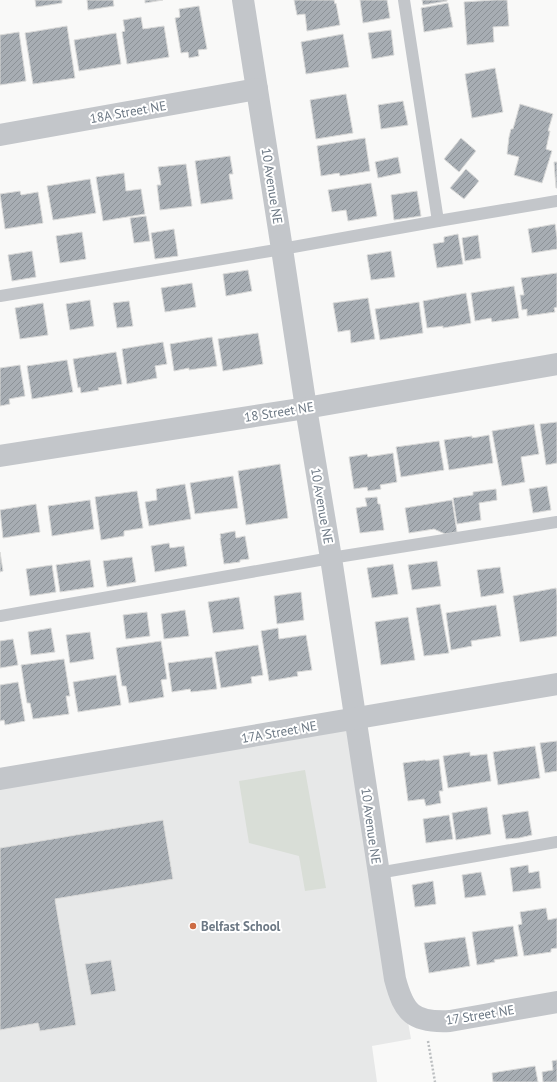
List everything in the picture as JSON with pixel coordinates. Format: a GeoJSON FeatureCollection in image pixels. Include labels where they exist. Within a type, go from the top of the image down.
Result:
{"type":"FeatureCollection","features":[{"type":"Feature","properties":{"kind":"street","name":"10 Avenue NE"},"geometry":{"type":"LineString","coordinates":[[243,0],[306,408],[331,558],[395,979],[399,995],[406,1010],[425,1021]]}},
{"type":"Feature","properties":{"kind":"street","name":"18A Street NE"},"geometry":{"type":"LineString","coordinates":[[0,135],[257,89]]}},
{"type":"Feature","properties":{"kind":"street","name":"18 Street NE"},"geometry":{"type":"LineString","coordinates":[[0,456],[306,408],[557,364]]}},
{"type":"Feature","properties":{"kind":"street","name":"17A Street NE"},"geometry":{"type":"LineString","coordinates":[[0,779],[557,684]]}},
{"type":"Feature","properties":{"kind":"street","name":"17 Street NE"},"geometry":{"type":"LineString","coordinates":[[425,1021],[450,1021],[557,1002]]}},
{"type":"Feature","properties":{"kind":"lane"},"geometry":{"type":"LineString","coordinates":[[404,0],[438,221]]}},
{"type":"Feature","properties":{"kind":"lane"},"geometry":{"type":"LineString","coordinates":[[0,296],[282,250],[557,201]]}},
{"type":"Feature","properties":{"kind":"lane"},"geometry":{"type":"LineString","coordinates":[[0,616],[331,558],[557,522]]}},
{"type":"Feature","properties":{"kind":"lane"},"geometry":{"type":"LineString","coordinates":[[378,873],[557,842]]}},
{"type":"Feature","properties":{"kind":"path"},"geometry":{"type":"LineString","coordinates":[[425,1021],[435,1082]]}},
{"type":"Feature","properties":{"kind":"shaded area","name":"Belfast School"},"geometry":{"type":"Polygon","coordinates":[[[355,719],[411,1039],[372,1046],[377,1082],[0,1082],[0,779],[355,719]]]}},
{"type":"Feature","properties":{"kind":"shaded area"},"geometry":{"type":"Polygon","coordinates":[[[305,770],[326,888],[305,891],[299,856],[249,843],[239,781],[305,770]]]}},
{"type":"Feature","properties":{"kind":"building"},"geometry":{"type":"Polygon","coordinates":[[[35,0],[62,0],[62,3],[36,7],[35,0]]]}},
{"type":"Feature","properties":{"kind":"building"},"geometry":{"type":"Polygon","coordinates":[[[87,0],[113,0],[114,6],[88,10],[87,0]]]}},
{"type":"Feature","properties":{"kind":"building"},"geometry":{"type":"Polygon","coordinates":[[[145,0],[163,0],[145,3],[145,0]]]}},
{"type":"Feature","properties":{"kind":"building"},"geometry":{"type":"Polygon","coordinates":[[[294,0],[334,0],[335,4],[336,3],[340,25],[307,31],[305,14],[297,15],[294,0]]]}},
{"type":"Feature","properties":{"kind":"building"},"geometry":{"type":"Polygon","coordinates":[[[360,0],[387,0],[390,18],[363,23],[360,0]]]}},
{"type":"Feature","properties":{"kind":"building"},"geometry":{"type":"Polygon","coordinates":[[[422,0],[447,0],[447,1],[423,5],[422,0]]]}},
{"type":"Feature","properties":{"kind":"building"},"geometry":{"type":"Polygon","coordinates":[[[507,0],[509,26],[493,27],[494,42],[467,45],[464,2],[507,0]]]}},
{"type":"Feature","properties":{"kind":"building"},"geometry":{"type":"Polygon","coordinates":[[[448,3],[453,27],[424,32],[421,8],[448,3]]]}},
{"type":"Feature","properties":{"kind":"building"},"geometry":{"type":"Polygon","coordinates":[[[199,6],[207,49],[198,50],[199,56],[189,58],[188,52],[181,53],[175,18],[180,17],[179,9],[199,6]]]}},
{"type":"Feature","properties":{"kind":"building"},"geometry":{"type":"Polygon","coordinates":[[[141,17],[143,29],[164,26],[169,57],[127,64],[122,32],[125,31],[123,20],[141,17]]]}},
{"type":"Feature","properties":{"kind":"building"},"geometry":{"type":"Polygon","coordinates":[[[67,26],[75,78],[33,84],[25,33],[67,26]]]}},
{"type":"Feature","properties":{"kind":"building"},"geometry":{"type":"Polygon","coordinates":[[[391,30],[394,55],[372,59],[368,33],[391,30]]]}},
{"type":"Feature","properties":{"kind":"building"},"geometry":{"type":"Polygon","coordinates":[[[19,32],[26,81],[0,85],[0,35],[19,32]]]}},
{"type":"Feature","properties":{"kind":"building"},"geometry":{"type":"Polygon","coordinates":[[[116,33],[121,64],[79,71],[74,40],[116,33]]]}},
{"type":"Feature","properties":{"kind":"building"},"geometry":{"type":"Polygon","coordinates":[[[343,34],[349,67],[306,74],[301,42],[343,34]]]}},
{"type":"Feature","properties":{"kind":"building"},"geometry":{"type":"Polygon","coordinates":[[[495,68],[503,112],[472,118],[465,74],[495,68]]]}},
{"type":"Feature","properties":{"kind":"building"},"geometry":{"type":"Polygon","coordinates":[[[346,94],[353,133],[316,139],[310,100],[346,94]]]}},
{"type":"Feature","properties":{"kind":"building"},"geometry":{"type":"Polygon","coordinates":[[[403,101],[408,125],[381,129],[378,105],[403,101]]]}},
{"type":"Feature","properties":{"kind":"building"},"geometry":{"type":"Polygon","coordinates":[[[520,104],[553,114],[548,131],[550,131],[546,149],[552,151],[542,183],[514,175],[519,157],[507,154],[511,129],[513,129],[520,104]]]}},
{"type":"Feature","properties":{"kind":"building"},"geometry":{"type":"Polygon","coordinates":[[[365,138],[370,171],[340,176],[339,173],[321,176],[317,146],[365,138]]]}},
{"type":"Feature","properties":{"kind":"building"},"geometry":{"type":"Polygon","coordinates":[[[461,138],[476,151],[459,172],[444,159],[461,138]]]}},
{"type":"Feature","properties":{"kind":"building"},"geometry":{"type":"Polygon","coordinates":[[[230,156],[233,174],[229,174],[233,199],[201,204],[195,161],[230,156]]]}},
{"type":"Feature","properties":{"kind":"building"},"geometry":{"type":"Polygon","coordinates":[[[398,157],[401,173],[378,178],[375,162],[398,157]]]}},
{"type":"Feature","properties":{"kind":"building"},"geometry":{"type":"Polygon","coordinates":[[[554,162],[557,162],[557,188],[556,188],[554,162]]]}},
{"type":"Feature","properties":{"kind":"building"},"geometry":{"type":"Polygon","coordinates":[[[186,164],[192,206],[160,210],[157,185],[161,185],[158,167],[186,164]]]}},
{"type":"Feature","properties":{"kind":"building"},"geometry":{"type":"Polygon","coordinates":[[[466,169],[479,181],[464,199],[450,188],[466,169]]]}},
{"type":"Feature","properties":{"kind":"building"},"geometry":{"type":"Polygon","coordinates":[[[124,173],[126,191],[141,189],[145,214],[103,221],[96,177],[124,173]]]}},
{"type":"Feature","properties":{"kind":"building"},"geometry":{"type":"Polygon","coordinates":[[[90,179],[96,213],[53,220],[47,186],[90,179]]]}},
{"type":"Feature","properties":{"kind":"building"},"geometry":{"type":"Polygon","coordinates":[[[371,183],[377,216],[348,221],[346,210],[332,212],[328,190],[371,183]]]}},
{"type":"Feature","properties":{"kind":"building"},"geometry":{"type":"Polygon","coordinates":[[[20,191],[21,195],[38,192],[43,223],[5,229],[0,194],[20,191]]]}},
{"type":"Feature","properties":{"kind":"building"},"geometry":{"type":"Polygon","coordinates":[[[417,191],[421,216],[394,220],[391,195],[417,191]]]}},
{"type":"Feature","properties":{"kind":"building"},"geometry":{"type":"Polygon","coordinates":[[[146,216],[150,241],[134,243],[130,218],[146,216]]]}},
{"type":"Feature","properties":{"kind":"building"},"geometry":{"type":"Polygon","coordinates":[[[555,224],[557,249],[532,253],[528,229],[555,224]]]}},
{"type":"Feature","properties":{"kind":"building"},"geometry":{"type":"Polygon","coordinates":[[[174,229],[178,256],[155,259],[151,233],[174,229]]]}},
{"type":"Feature","properties":{"kind":"building"},"geometry":{"type":"Polygon","coordinates":[[[82,232],[86,259],[60,263],[56,236],[82,232]]]}},
{"type":"Feature","properties":{"kind":"building"},"geometry":{"type":"Polygon","coordinates":[[[458,234],[463,264],[437,268],[433,244],[444,242],[444,237],[458,234]]]}},
{"type":"Feature","properties":{"kind":"building"},"geometry":{"type":"Polygon","coordinates":[[[478,235],[481,258],[465,261],[462,238],[478,235]]]}},
{"type":"Feature","properties":{"kind":"building"},"geometry":{"type":"Polygon","coordinates":[[[32,251],[36,277],[12,281],[8,255],[32,251]]]}},
{"type":"Feature","properties":{"kind":"building"},"geometry":{"type":"Polygon","coordinates":[[[391,251],[395,277],[371,280],[367,255],[391,251]]]}},
{"type":"Feature","properties":{"kind":"building"},"geometry":{"type":"Polygon","coordinates":[[[248,270],[252,291],[226,296],[223,274],[248,270]]]}},
{"type":"Feature","properties":{"kind":"building"},"geometry":{"type":"Polygon","coordinates":[[[557,273],[557,307],[554,308],[555,312],[527,316],[527,309],[522,310],[520,295],[524,295],[521,278],[557,273]]]}},
{"type":"Feature","properties":{"kind":"building"},"geometry":{"type":"Polygon","coordinates":[[[192,283],[196,307],[165,312],[161,288],[192,283]]]}},
{"type":"Feature","properties":{"kind":"building"},"geometry":{"type":"Polygon","coordinates":[[[514,286],[519,318],[492,322],[491,318],[475,321],[471,293],[514,286]]]}},
{"type":"Feature","properties":{"kind":"building"},"geometry":{"type":"Polygon","coordinates":[[[466,293],[471,323],[443,328],[443,326],[427,328],[423,301],[466,293]]]}},
{"type":"Feature","properties":{"kind":"building"},"geometry":{"type":"Polygon","coordinates":[[[368,298],[375,339],[351,343],[350,330],[338,332],[333,303],[368,298]]]}},
{"type":"Feature","properties":{"kind":"building"},"geometry":{"type":"Polygon","coordinates":[[[90,300],[94,326],[70,330],[66,304],[90,300]]]}},
{"type":"Feature","properties":{"kind":"building"},"geometry":{"type":"Polygon","coordinates":[[[129,301],[133,326],[117,328],[113,303],[129,301]]]}},
{"type":"Feature","properties":{"kind":"building"},"geometry":{"type":"Polygon","coordinates":[[[419,302],[423,333],[380,340],[375,309],[419,302]]]}},
{"type":"Feature","properties":{"kind":"building"},"geometry":{"type":"Polygon","coordinates":[[[43,303],[48,335],[20,339],[15,308],[43,303]]]}},
{"type":"Feature","properties":{"kind":"building"},"geometry":{"type":"Polygon","coordinates":[[[258,333],[263,364],[223,371],[218,339],[258,333]]]}},
{"type":"Feature","properties":{"kind":"building"},"geometry":{"type":"Polygon","coordinates":[[[212,337],[217,366],[189,370],[189,368],[174,371],[170,344],[212,337]]]}},
{"type":"Feature","properties":{"kind":"building"},"geometry":{"type":"Polygon","coordinates":[[[163,342],[167,364],[155,366],[157,378],[127,384],[122,349],[163,342]]]}},
{"type":"Feature","properties":{"kind":"building"},"geometry":{"type":"Polygon","coordinates":[[[116,352],[122,384],[98,388],[99,390],[81,393],[80,387],[78,388],[73,359],[116,352]]]}},
{"type":"Feature","properties":{"kind":"building"},"geometry":{"type":"Polygon","coordinates":[[[67,360],[73,392],[32,399],[27,366],[67,360]]]}},
{"type":"Feature","properties":{"kind":"building"},"geometry":{"type":"Polygon","coordinates":[[[20,365],[25,396],[9,399],[10,404],[0,406],[0,368],[20,365]]]}},
{"type":"Feature","properties":{"kind":"building"},"geometry":{"type":"Polygon","coordinates":[[[557,422],[557,463],[546,465],[540,424],[557,422]]]}},
{"type":"Feature","properties":{"kind":"building"},"geometry":{"type":"Polygon","coordinates":[[[534,424],[539,454],[521,457],[525,482],[502,486],[492,431],[534,424]]]}},
{"type":"Feature","properties":{"kind":"building"},"geometry":{"type":"Polygon","coordinates":[[[489,435],[493,463],[449,470],[444,440],[489,435]]]}},
{"type":"Feature","properties":{"kind":"building"},"geometry":{"type":"Polygon","coordinates":[[[439,441],[444,470],[401,477],[396,447],[439,441]]]}},
{"type":"Feature","properties":{"kind":"building"},"geometry":{"type":"Polygon","coordinates":[[[393,453],[397,482],[380,485],[381,489],[368,491],[367,487],[354,489],[349,457],[367,454],[368,457],[393,453]]]}},
{"type":"Feature","properties":{"kind":"building"},"geometry":{"type":"Polygon","coordinates":[[[280,464],[288,518],[246,525],[238,471],[280,464]]]}},
{"type":"Feature","properties":{"kind":"building"},"geometry":{"type":"Polygon","coordinates":[[[233,476],[238,508],[195,514],[190,483],[233,476]]]}},
{"type":"Feature","properties":{"kind":"building"},"geometry":{"type":"Polygon","coordinates":[[[185,484],[191,519],[149,526],[145,502],[157,500],[156,489],[185,484]]]}},
{"type":"Feature","properties":{"kind":"building"},"geometry":{"type":"Polygon","coordinates":[[[547,486],[551,510],[533,513],[529,489],[547,486]]]}},
{"type":"Feature","properties":{"kind":"building"},"geometry":{"type":"Polygon","coordinates":[[[496,489],[497,500],[479,503],[481,520],[457,524],[453,498],[473,495],[473,492],[496,489]]]}},
{"type":"Feature","properties":{"kind":"building"},"geometry":{"type":"Polygon","coordinates":[[[137,491],[143,528],[124,531],[124,536],[101,540],[95,497],[137,491]]]}},
{"type":"Feature","properties":{"kind":"building"},"geometry":{"type":"Polygon","coordinates":[[[377,497],[378,504],[380,504],[384,530],[360,533],[356,508],[367,506],[365,498],[377,497]]]}},
{"type":"Feature","properties":{"kind":"building"},"geometry":{"type":"Polygon","coordinates":[[[90,500],[94,529],[52,536],[48,506],[90,500]]]}},
{"type":"Feature","properties":{"kind":"building"},"geometry":{"type":"Polygon","coordinates":[[[452,500],[457,532],[445,534],[434,529],[409,533],[405,508],[452,500]]]}},
{"type":"Feature","properties":{"kind":"building"},"geometry":{"type":"Polygon","coordinates":[[[36,504],[40,532],[3,538],[0,510],[36,504]]]}},
{"type":"Feature","properties":{"kind":"building"},"geometry":{"type":"Polygon","coordinates":[[[235,531],[236,538],[245,536],[249,559],[224,564],[220,534],[235,531]]]}},
{"type":"Feature","properties":{"kind":"building"},"geometry":{"type":"Polygon","coordinates":[[[169,543],[170,548],[184,546],[187,566],[155,572],[151,546],[169,543]]]}},
{"type":"Feature","properties":{"kind":"building"},"geometry":{"type":"Polygon","coordinates":[[[0,552],[3,571],[0,572],[0,552]]]}},
{"type":"Feature","properties":{"kind":"building"},"geometry":{"type":"Polygon","coordinates":[[[132,557],[136,582],[107,587],[103,561],[132,557]]]}},
{"type":"Feature","properties":{"kind":"building"},"geometry":{"type":"Polygon","coordinates":[[[90,560],[94,587],[60,592],[56,565],[90,560]]]}},
{"type":"Feature","properties":{"kind":"building"},"geometry":{"type":"Polygon","coordinates":[[[437,561],[441,586],[412,590],[408,565],[437,561]]]}},
{"type":"Feature","properties":{"kind":"building"},"geometry":{"type":"Polygon","coordinates":[[[393,564],[398,594],[372,598],[367,568],[393,564]]]}},
{"type":"Feature","properties":{"kind":"building"},"geometry":{"type":"Polygon","coordinates":[[[52,565],[56,592],[30,596],[26,569],[52,565]]]}},
{"type":"Feature","properties":{"kind":"building"},"geometry":{"type":"Polygon","coordinates":[[[500,567],[504,593],[481,597],[477,570],[500,567]]]}},
{"type":"Feature","properties":{"kind":"building"},"geometry":{"type":"Polygon","coordinates":[[[556,588],[557,636],[520,642],[513,596],[556,588]]]}},
{"type":"Feature","properties":{"kind":"building"},"geometry":{"type":"Polygon","coordinates":[[[301,592],[304,620],[277,624],[274,596],[301,592]]]}},
{"type":"Feature","properties":{"kind":"building"},"geometry":{"type":"Polygon","coordinates":[[[239,597],[244,629],[213,633],[208,602],[239,597]]]}},
{"type":"Feature","properties":{"kind":"building"},"geometry":{"type":"Polygon","coordinates":[[[440,604],[449,653],[424,656],[416,608],[440,604]]]}},
{"type":"Feature","properties":{"kind":"building"},"geometry":{"type":"Polygon","coordinates":[[[496,605],[501,636],[471,641],[472,646],[451,650],[446,613],[496,605]]]}},
{"type":"Feature","properties":{"kind":"building"},"geometry":{"type":"Polygon","coordinates":[[[185,610],[189,636],[164,639],[161,614],[185,610]]]}},
{"type":"Feature","properties":{"kind":"building"},"geometry":{"type":"Polygon","coordinates":[[[147,612],[150,636],[126,639],[123,615],[147,612]]]}},
{"type":"Feature","properties":{"kind":"building"},"geometry":{"type":"Polygon","coordinates":[[[408,617],[415,660],[381,665],[375,622],[408,617]]]}},
{"type":"Feature","properties":{"kind":"building"},"geometry":{"type":"Polygon","coordinates":[[[51,628],[55,652],[31,655],[28,632],[51,628]]]}},
{"type":"Feature","properties":{"kind":"building"},"geometry":{"type":"Polygon","coordinates":[[[278,628],[279,639],[306,635],[312,670],[297,672],[298,676],[269,681],[261,631],[278,628]]]}},
{"type":"Feature","properties":{"kind":"building"},"geometry":{"type":"Polygon","coordinates":[[[90,632],[94,659],[70,663],[66,635],[90,632]]]}},
{"type":"Feature","properties":{"kind":"building"},"geometry":{"type":"Polygon","coordinates":[[[13,639],[18,665],[0,668],[0,641],[13,639]]]}},
{"type":"Feature","properties":{"kind":"building"},"geometry":{"type":"Polygon","coordinates":[[[161,641],[167,679],[161,680],[164,697],[129,703],[126,686],[122,686],[116,648],[161,641]]]}},
{"type":"Feature","properties":{"kind":"building"},"geometry":{"type":"Polygon","coordinates":[[[258,645],[263,675],[251,677],[252,683],[221,688],[215,652],[258,645]]]}},
{"type":"Feature","properties":{"kind":"building"},"geometry":{"type":"Polygon","coordinates":[[[212,657],[217,689],[191,692],[190,689],[172,692],[168,663],[212,657]]]}},
{"type":"Feature","properties":{"kind":"building"},"geometry":{"type":"Polygon","coordinates":[[[64,659],[70,696],[66,696],[69,714],[33,719],[30,703],[27,703],[21,665],[64,659]]]}},
{"type":"Feature","properties":{"kind":"building"},"geometry":{"type":"Polygon","coordinates":[[[116,675],[121,705],[78,712],[73,682],[116,675]]]}},
{"type":"Feature","properties":{"kind":"building"},"geometry":{"type":"Polygon","coordinates":[[[18,682],[25,721],[5,725],[4,720],[0,721],[0,685],[18,682]]]}},
{"type":"Feature","properties":{"kind":"building"},"geometry":{"type":"Polygon","coordinates":[[[557,741],[557,771],[545,773],[540,743],[557,741]]]}},
{"type":"Feature","properties":{"kind":"building"},"geometry":{"type":"Polygon","coordinates":[[[535,746],[540,778],[498,785],[493,752],[535,746]]]}},
{"type":"Feature","properties":{"kind":"building"},"geometry":{"type":"Polygon","coordinates":[[[470,752],[470,756],[487,754],[491,781],[448,788],[443,756],[470,752]]]}},
{"type":"Feature","properties":{"kind":"building"},"geometry":{"type":"Polygon","coordinates":[[[439,759],[443,791],[439,791],[441,803],[426,806],[424,799],[408,801],[403,763],[439,759]]]}},
{"type":"Feature","properties":{"kind":"building"},"geometry":{"type":"Polygon","coordinates":[[[487,807],[491,834],[456,840],[452,813],[487,807]]]}},
{"type":"Feature","properties":{"kind":"building"},"geometry":{"type":"Polygon","coordinates":[[[528,811],[532,835],[506,839],[502,815],[528,811]]]}},
{"type":"Feature","properties":{"kind":"building"},"geometry":{"type":"Polygon","coordinates":[[[449,815],[453,839],[426,843],[423,819],[449,815]]]}},
{"type":"Feature","properties":{"kind":"building"},"geometry":{"type":"Polygon","coordinates":[[[163,820],[173,879],[55,899],[76,1025],[40,1031],[38,1023],[0,1030],[0,848],[163,820]]]}},
{"type":"Feature","properties":{"kind":"building"},"geometry":{"type":"Polygon","coordinates":[[[528,865],[529,873],[539,871],[541,888],[513,892],[510,868],[528,865]]]}},
{"type":"Feature","properties":{"kind":"building"},"geometry":{"type":"Polygon","coordinates":[[[481,872],[486,895],[465,898],[462,875],[481,872]]]}},
{"type":"Feature","properties":{"kind":"building"},"geometry":{"type":"Polygon","coordinates":[[[433,881],[436,904],[415,907],[412,885],[433,881]]]}},
{"type":"Feature","properties":{"kind":"building"},"geometry":{"type":"Polygon","coordinates":[[[546,908],[548,920],[557,918],[557,948],[551,949],[551,952],[524,956],[518,925],[522,924],[520,912],[546,908]]]}},
{"type":"Feature","properties":{"kind":"building"},"geometry":{"type":"Polygon","coordinates":[[[513,926],[518,956],[494,960],[495,962],[477,965],[472,932],[513,926]]]}},
{"type":"Feature","properties":{"kind":"building"},"geometry":{"type":"Polygon","coordinates":[[[465,937],[470,966],[429,973],[424,943],[465,937]]]}},
{"type":"Feature","properties":{"kind":"building"},"geometry":{"type":"Polygon","coordinates":[[[111,960],[116,991],[91,995],[85,964],[111,960]]]}},
{"type":"Feature","properties":{"kind":"building"},"geometry":{"type":"Polygon","coordinates":[[[557,1060],[557,1082],[543,1082],[542,1072],[553,1070],[552,1061],[557,1060]]]}},
{"type":"Feature","properties":{"kind":"building"},"geometry":{"type":"Polygon","coordinates":[[[535,1066],[538,1082],[493,1082],[492,1073],[535,1066]]]}},
{"type":"Feature","properties":{"kind":"place","name":"Belfast School"},"geometry":{"type":"Point","coordinates":[193,926]}}]}
